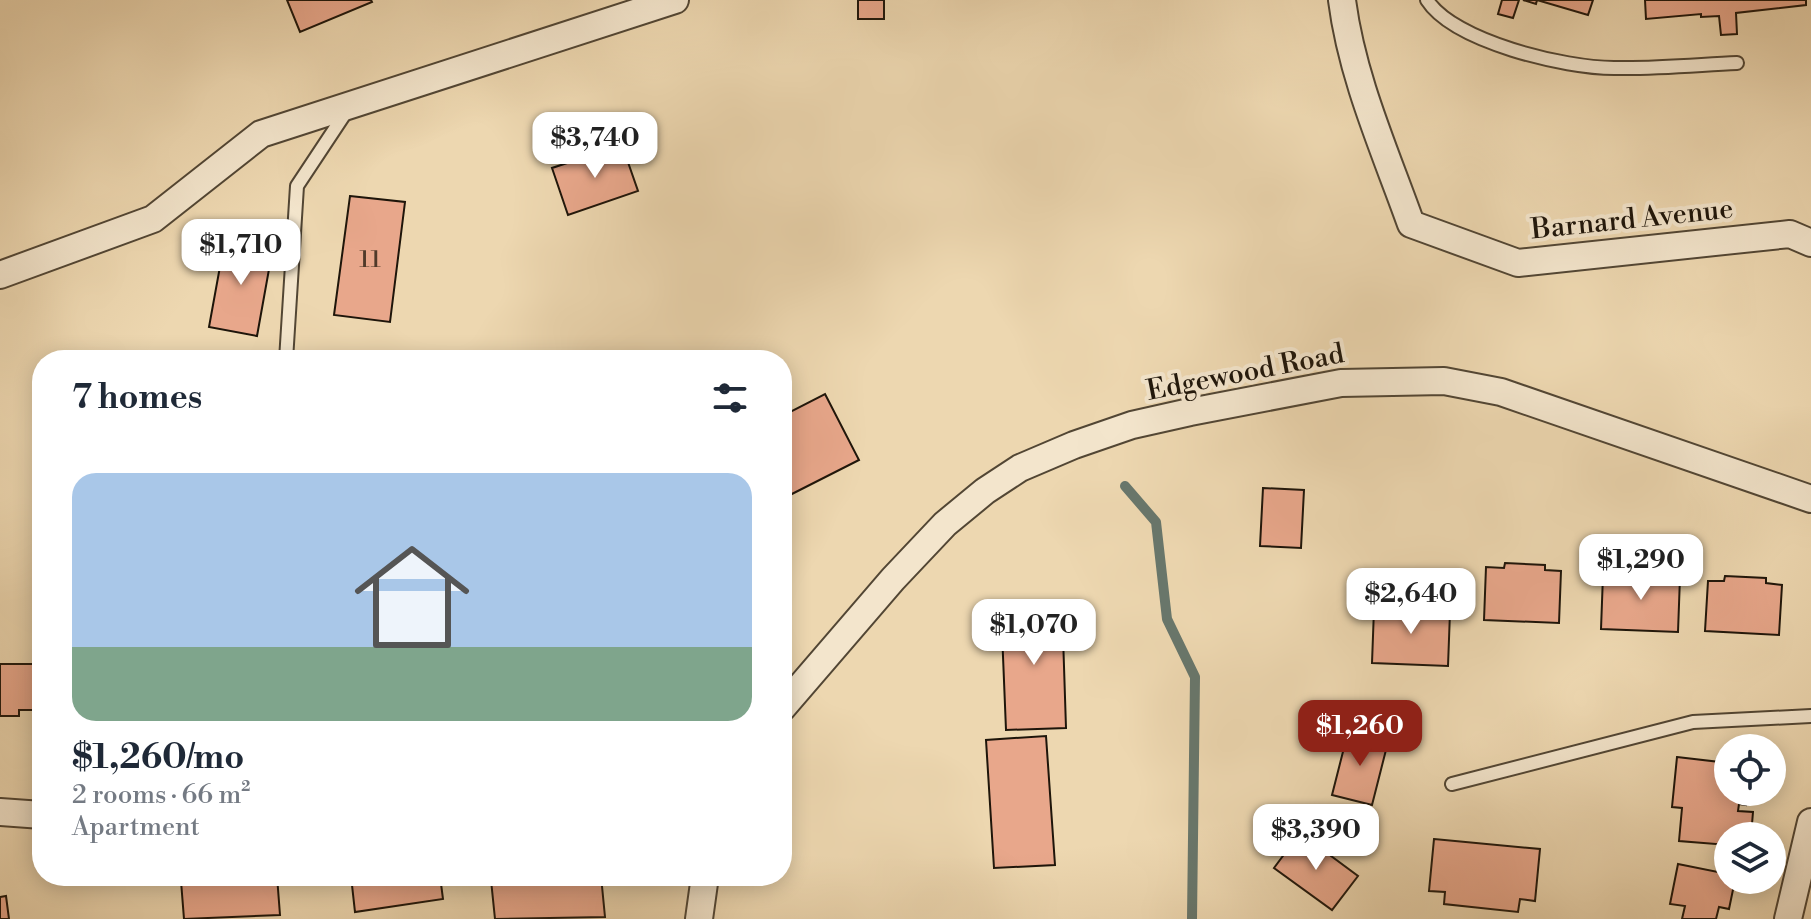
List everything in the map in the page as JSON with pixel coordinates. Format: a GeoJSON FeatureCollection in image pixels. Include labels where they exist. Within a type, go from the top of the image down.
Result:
{"type":"FeatureCollection","features":[{"type":"Feature","properties":{"kind":"street"},"geometry":{"type":"LineString","coordinates":[[0,275],[153,219],[261,134],[675,0]]}},
{"type":"Feature","properties":{"kind":"street","name":"Barnard Avenue"},"geometry":{"type":"LineString","coordinates":[[1342,0],[1363,92],[1411,224],[1518,263],[1790,234],[1811,243]]}},
{"type":"Feature","properties":{"kind":"street","name":"Edgewood Road"},"geometry":{"type":"LineString","coordinates":[[792,696],[893,579],[945,524],[985,491],[1020,468],[1074,445],[1132,425],[1190,412],[1341,383],[1444,381],[1501,392],[1811,499]]}},
{"type":"Feature","properties":{"kind":"street"},"geometry":{"type":"LineString","coordinates":[[0,812],[32,814]]}},
{"type":"Feature","properties":{"kind":"street"},"geometry":{"type":"LineString","coordinates":[[1788,919],[1811,822]]}},
{"type":"Feature","properties":{"kind":"street"},"geometry":{"type":"LineString","coordinates":[[699,919],[704,886]]}},
{"type":"Feature","properties":{"kind":"lane"},"geometry":{"type":"LineString","coordinates":[[1427,0],[1433,9],[1471,36],[1526,54],[1611,69],[1737,63]]}},
{"type":"Feature","properties":{"kind":"lane"},"geometry":{"type":"LineString","coordinates":[[287,350],[297,186],[352,103]]}},
{"type":"Feature","properties":{"kind":"lane"},"geometry":{"type":"LineString","coordinates":[[1452,784],[1693,722],[1811,716]]}},
{"type":"Feature","properties":{"kind":"building"},"geometry":{"type":"Polygon","coordinates":[[[287,0],[371,0],[372,2],[300,32],[287,0]]]}},
{"type":"Feature","properties":{"kind":"building"},"geometry":{"type":"Polygon","coordinates":[[[858,0],[884,0],[884,19],[858,19],[858,0]]]}},
{"type":"Feature","properties":{"kind":"building"},"geometry":{"type":"Polygon","coordinates":[[[1502,0],[1519,0],[1513,18],[1498,14],[1502,0]]]}},
{"type":"Feature","properties":{"kind":"building"},"geometry":{"type":"Polygon","coordinates":[[[1537,0],[1593,0],[1588,15],[1537,0]]]}},
{"type":"Feature","properties":{"kind":"building"},"geometry":{"type":"Polygon","coordinates":[[[1645,0],[1806,0],[1806,5],[1736,13],[1737,34],[1721,35],[1719,16],[1701,17],[1701,14],[1646,19],[1645,0]]]}},
{"type":"Feature","properties":{"kind":"building"},"geometry":{"type":"Polygon","coordinates":[[[622,145],[638,191],[568,215],[552,168],[622,145]]]}},
{"type":"Feature","properties":{"kind":"building"},"geometry":{"type":"Polygon","coordinates":[[[350,196],[405,202],[390,322],[334,315],[350,196]]]}},
{"type":"Feature","properties":{"kind":"building"},"geometry":{"type":"Polygon","coordinates":[[[225,239],[273,247],[257,336],[209,327],[225,239]]]}},
{"type":"Feature","properties":{"kind":"building"},"geometry":{"type":"Polygon","coordinates":[[[825,394],[859,460],[792,494],[792,411],[825,394]]]}},
{"type":"Feature","properties":{"kind":"building"},"geometry":{"type":"Polygon","coordinates":[[[1263,488],[1304,490],[1301,548],[1260,546],[1263,488]]]}},
{"type":"Feature","properties":{"kind":"building"},"geometry":{"type":"Polygon","coordinates":[[[1505,563],[1545,565],[1545,570],[1561,571],[1559,623],[1484,620],[1486,567],[1504,568],[1505,563]]]}},
{"type":"Feature","properties":{"kind":"building"},"geometry":{"type":"Polygon","coordinates":[[[1620,570],[1664,571],[1663,577],[1680,577],[1678,632],[1601,629],[1603,575],[1620,575],[1620,570]]]}},
{"type":"Feature","properties":{"kind":"building"},"geometry":{"type":"Polygon","coordinates":[[[1725,576],[1766,578],[1766,583],[1782,585],[1779,635],[1705,631],[1708,581],[1724,581],[1725,576]]]}},
{"type":"Feature","properties":{"kind":"building"},"geometry":{"type":"Polygon","coordinates":[[[1062,605],[1066,728],[1006,730],[1001,607],[1062,605]]]}},
{"type":"Feature","properties":{"kind":"building"},"geometry":{"type":"Polygon","coordinates":[[[1391,605],[1435,607],[1435,612],[1450,612],[1448,666],[1372,663],[1374,609],[1390,610],[1391,605]]]}},
{"type":"Feature","properties":{"kind":"building"},"geometry":{"type":"Polygon","coordinates":[[[0,664],[32,664],[32,710],[19,710],[19,716],[0,716],[0,664]]]}},
{"type":"Feature","properties":{"kind":"building"},"geometry":{"type":"Polygon","coordinates":[[[1348,732],[1388,742],[1372,805],[1332,795],[1348,732]]]}},
{"type":"Feature","properties":{"kind":"building"},"geometry":{"type":"Polygon","coordinates":[[[1046,736],[1055,865],[994,868],[986,740],[1046,736]]]}},
{"type":"Feature","properties":{"kind":"building"},"geometry":{"type":"Polygon","coordinates":[[[1677,757],[1714,761],[1714,806],[1739,806],[1738,811],[1753,812],[1752,822],[1714,822],[1714,844],[1679,841],[1682,808],[1672,807],[1677,757]]]}},
{"type":"Feature","properties":{"kind":"building"},"geometry":{"type":"Polygon","coordinates":[[[1300,833],[1358,876],[1332,910],[1274,868],[1300,833]]]}},
{"type":"Feature","properties":{"kind":"building"},"geometry":{"type":"Polygon","coordinates":[[[1434,839],[1540,849],[1535,901],[1520,899],[1518,912],[1444,904],[1445,892],[1429,891],[1434,839]]]}},
{"type":"Feature","properties":{"kind":"building"},"geometry":{"type":"Polygon","coordinates":[[[1678,864],[1714,871],[1714,894],[1732,894],[1729,909],[1719,907],[1716,919],[1682,919],[1685,906],[1670,904],[1678,864]]]}},
{"type":"Feature","properties":{"kind":"building"},"geometry":{"type":"Polygon","coordinates":[[[181,886],[278,886],[280,915],[184,919],[181,886]]]}},
{"type":"Feature","properties":{"kind":"building"},"geometry":{"type":"Polygon","coordinates":[[[352,886],[441,886],[443,899],[355,912],[352,886]]]}},
{"type":"Feature","properties":{"kind":"building"},"geometry":{"type":"Polygon","coordinates":[[[492,886],[602,886],[605,917],[495,919],[492,886]]]}},
{"type":"Feature","properties":{"kind":"building"},"geometry":{"type":"Polygon","coordinates":[[[6,896],[9,919],[0,919],[0,897],[6,896]]]}},
{"type":"Feature","properties":{"kind":"waterway"},"geometry":{"type":"LineString","coordinates":[[1125,486],[1156,522],[1167,619],[1195,677],[1192,919]]}}]}
